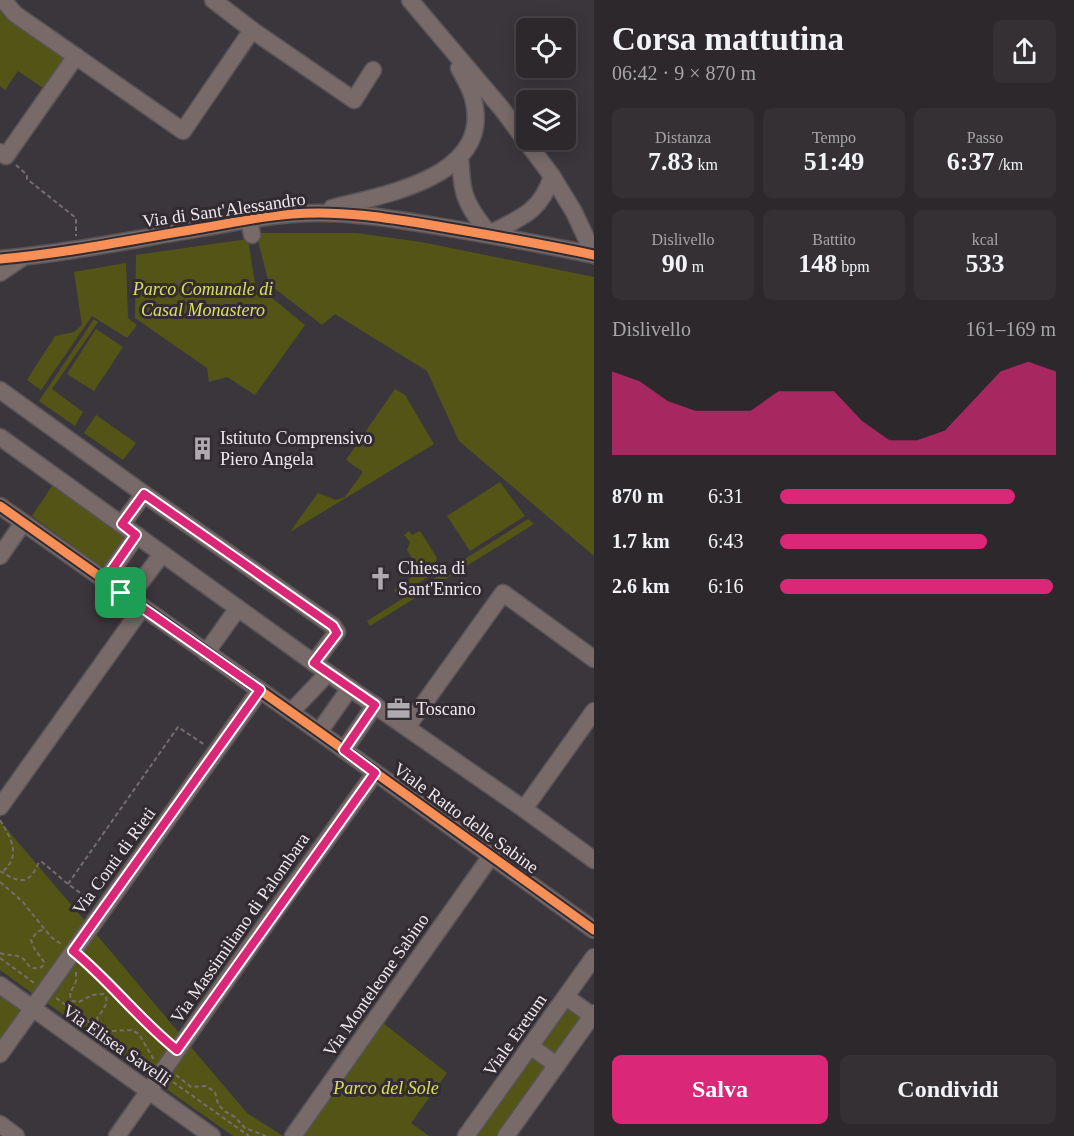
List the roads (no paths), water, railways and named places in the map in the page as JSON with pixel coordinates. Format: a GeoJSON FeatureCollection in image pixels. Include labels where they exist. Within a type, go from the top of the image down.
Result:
{"type":"FeatureCollection","features":[{"type":"Feature","properties":{"kind":"street"},"geometry":{"type":"LineString","coordinates":[[3,0],[15,14],[183,131],[252,30]]}},
{"type":"Feature","properties":{"kind":"street"},"geometry":{"type":"LineString","coordinates":[[213,0],[252,30],[354,100],[373,70]]}},
{"type":"Feature","properties":{"kind":"street"},"geometry":{"type":"LineString","coordinates":[[410,0],[502,109],[552,176],[574,212],[594,255]]}},
{"type":"Feature","properties":{"kind":"street"},"geometry":{"type":"LineString","coordinates":[[314,213],[419,183],[440,173],[460,157],[468,147],[475,121],[473,97],[444,41]]}},
{"type":"Feature","properties":{"kind":"street"},"geometry":{"type":"LineString","coordinates":[[3,154],[76,56]]}},
{"type":"Feature","properties":{"kind":"street"},"geometry":{"type":"LineString","coordinates":[[460,157],[465,198],[489,234],[534,208],[546,193],[552,176]]}},
{"type":"Feature","properties":{"kind":"street","name":"Via di Sant'Alessandro"},"geometry":{"type":"LineString","coordinates":[[0,259],[23,258],[251,227],[292,214],[314,213],[381,217],[489,234],[594,255]]}},
{"type":"Feature","properties":{"kind":"street"},"geometry":{"type":"LineString","coordinates":[[0,273],[23,258]]}},
{"type":"Feature","properties":{"kind":"street"},"geometry":{"type":"LineString","coordinates":[[0,390],[333,626],[337,633],[321,668],[291,712]]}},
{"type":"Feature","properties":{"kind":"street"},"geometry":{"type":"LineString","coordinates":[[0,437],[321,668],[594,860]]}},
{"type":"Feature","properties":{"kind":"street"},"geometry":{"type":"LineString","coordinates":[[122,524],[144,494]]}},
{"type":"Feature","properties":{"kind":"street","name":"Viale Ratto delle Sabine"},"geometry":{"type":"LineString","coordinates":[[0,506],[594,930]]}},
{"type":"Feature","properties":{"kind":"street"},"geometry":{"type":"LineString","coordinates":[[0,556],[23,523]]}},
{"type":"Feature","properties":{"kind":"street"},"geometry":{"type":"LineString","coordinates":[[104,581],[136,535]]}},
{"type":"Feature","properties":{"kind":"street"},"geometry":{"type":"LineString","coordinates":[[0,807],[136,603],[162,554]]}},
{"type":"Feature","properties":{"kind":"street"},"geometry":{"type":"LineString","coordinates":[[407,727],[503,593],[594,659]]}},
{"type":"Feature","properties":{"kind":"street"},"geometry":{"type":"LineString","coordinates":[[206,653],[238,608]]}},
{"type":"Feature","properties":{"kind":"street"},"geometry":{"type":"LineString","coordinates":[[319,732],[350,688]]}},
{"type":"Feature","properties":{"kind":"street","name":"Via Conti di Rieti"},"geometry":{"type":"LineString","coordinates":[[0,1054],[260,690]]}},
{"type":"Feature","properties":{"kind":"street"},"geometry":{"type":"LineString","coordinates":[[344,750],[375,705]]}},
{"type":"Feature","properties":{"kind":"street"},"geometry":{"type":"LineString","coordinates":[[524,809],[594,711]]}},
{"type":"Feature","properties":{"kind":"street","name":"Via Massimiliano di Palombara"},"geometry":{"type":"LineString","coordinates":[[117,1136],[375,773]]}},
{"type":"Feature","properties":{"kind":"street","name":"Via Monteleone Sabino"},"geometry":{"type":"LineString","coordinates":[[293,1136],[491,856]]}},
{"type":"Feature","properties":{"kind":"street","name":"Viale Eretum"},"geometry":{"type":"LineString","coordinates":[[466,1136],[594,957]]}},
{"type":"Feature","properties":{"kind":"street","name":"Via Elisea Savelli"},"geometry":{"type":"LineString","coordinates":[[0,985],[212,1136]]}},
{"type":"Feature","properties":{"kind":"street"},"geometry":{"type":"LineString","coordinates":[[506,1136],[593,1016],[566,997]]}},
{"type":"Feature","properties":{"kind":"street"},"geometry":{"type":"LineString","coordinates":[[531,1047],[557,1065]]}},
{"type":"Feature","properties":{"kind":"street"},"geometry":{"type":"LineString","coordinates":[[0,1124],[16,1136]]}},
{"type":"Feature","properties":{"kind":"place","name":"Istituto Comprensivo Piero Angela"},"geometry":{"type":"Point","coordinates":[202,448]}},
{"type":"Feature","properties":{"kind":"place","name":"Chiesa di Sant'Enrico"},"geometry":{"type":"Point","coordinates":[380,578]}},
{"type":"Feature","properties":{"kind":"place","name":"Toscano"},"geometry":{"type":"Point","coordinates":[398,709]}},
{"type":"Feature","properties":{"kind":"park label","name":"Parco Comunale di Casal Monastero"},"geometry":{"type":"Point","coordinates":[203,299]}},
{"type":"Feature","properties":{"kind":"park label","name":"Parco del Sole"},"geometry":{"type":"Point","coordinates":[386,1088]}}]}
